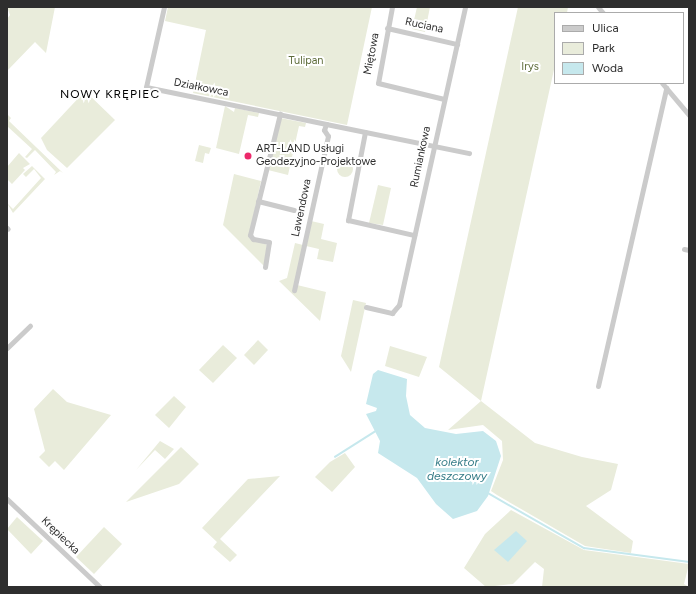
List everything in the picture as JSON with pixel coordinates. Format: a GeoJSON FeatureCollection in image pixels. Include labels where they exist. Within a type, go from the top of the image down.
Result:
{"type":"FeatureCollection","features":[{"type":"Feature","properties":{"kind":"street","name":"Działkowca"},"geometry":{"type":"LineString","coordinates":[[164,7],[146,87],[365,132]]}},
{"type":"Feature","properties":{"kind":"street","name":"Miętowa"},"geometry":{"type":"LineString","coordinates":[[392,7],[378,83],[444,99]]}},
{"type":"Feature","properties":{"kind":"street","name":"Rumiankowa"},"geometry":{"type":"LineString","coordinates":[[366,306],[392,313],[396,311],[465,7]]}},
{"type":"Feature","properties":{"kind":"street","name":"Ruciana"},"geometry":{"type":"LineString","coordinates":[[387,28],[457,44]]}},
{"type":"Feature","properties":{"kind":"street"},"geometry":{"type":"LineString","coordinates":[[664,85],[689,115]]}},
{"type":"Feature","properties":{"kind":"street"},"geometry":{"type":"LineString","coordinates":[[598,386],[664,85]]}},
{"type":"Feature","properties":{"kind":"street"},"geometry":{"type":"LineString","coordinates":[[265,267],[269,242],[253,239],[250,234],[280,114]]}},
{"type":"Feature","properties":{"kind":"street","name":"Lawendowa"},"geometry":{"type":"LineString","coordinates":[[294,290],[328,136],[324,130],[326,124]]}},
{"type":"Feature","properties":{"kind":"street"},"geometry":{"type":"LineString","coordinates":[[414,235],[348,220],[365,132],[469,153]]}},
{"type":"Feature","properties":{"kind":"street"},"geometry":{"type":"LineString","coordinates":[[258,201],[294,210]]}},
{"type":"Feature","properties":{"kind":"street"},"geometry":{"type":"LineString","coordinates":[[7,348],[30,326]]}},
{"type":"Feature","properties":{"kind":"street","name":"Krępiecka"},"geometry":{"type":"LineString","coordinates":[[7,499],[100,587]]}},
{"type":"Feature","properties":{"kind":"green space"},"geometry":{"type":"Polygon","coordinates":[[[7,7],[55,7],[46,53],[35,42],[7,71],[7,19],[10,15],[7,7]]]}},
{"type":"Feature","properties":{"kind":"green space","name":"Tulipan"},"geometry":{"type":"Polygon","coordinates":[[[168,7],[372,7],[347,125],[193,93],[206,30],[165,21],[168,7]]]}},
{"type":"Feature","properties":{"kind":"green space"},"geometry":{"type":"Polygon","coordinates":[[[417,7],[430,7],[425,32],[412,29],[417,7]]]}},
{"type":"Feature","properties":{"kind":"green space","name":"Irys"},"geometry":{"type":"Polygon","coordinates":[[[518,7],[568,7],[567,12],[554,12],[554,70],[481,401],[439,367],[518,7]]]}},
{"type":"Feature","properties":{"kind":"green space"},"geometry":{"type":"Polygon","coordinates":[[[85,91],[115,120],[67,168],[47,150],[41,138],[85,91]]]}},
{"type":"Feature","properties":{"kind":"green space"},"geometry":{"type":"Polygon","coordinates":[[[225,106],[234,112],[235,108],[259,113],[258,117],[248,115],[239,154],[216,148],[225,106]]]}},
{"type":"Feature","properties":{"kind":"green space"},"geometry":{"type":"Polygon","coordinates":[[[7,114],[11,118],[9,121],[63,173],[60,171],[54,175],[56,172],[35,150],[27,158],[25,157],[32,149],[7,126],[7,114]]]}},
{"type":"Feature","properties":{"kind":"green space"},"geometry":{"type":"Polygon","coordinates":[[[280,118],[306,123],[305,127],[299,126],[288,175],[268,170],[280,118]]]}},
{"type":"Feature","properties":{"kind":"green space"},"geometry":{"type":"Polygon","coordinates":[[[199,145],[211,148],[209,154],[205,153],[203,163],[195,161],[199,145]]]}},
{"type":"Feature","properties":{"kind":"green space"},"geometry":{"type":"Polygon","coordinates":[[[19,153],[30,164],[23,168],[25,170],[12,184],[7,179],[7,167],[19,153]]]}},
{"type":"Feature","properties":{"kind":"green space"},"geometry":{"type":"Polygon","coordinates":[[[342,161],[348,161],[353,166],[351,175],[348,177],[342,177],[337,172],[337,166],[342,161]]]}},
{"type":"Feature","properties":{"kind":"green space"},"geometry":{"type":"Polygon","coordinates":[[[32,166],[45,179],[13,213],[7,203],[13,209],[41,178],[34,169],[26,177],[23,174],[32,166]]]}},
{"type":"Feature","properties":{"kind":"green space"},"geometry":{"type":"Polygon","coordinates":[[[234,174],[261,181],[249,236],[267,245],[264,266],[223,225],[234,174]]]}},
{"type":"Feature","properties":{"kind":"green space"},"geometry":{"type":"Polygon","coordinates":[[[378,185],[391,188],[383,225],[369,223],[378,185]]]}},
{"type":"Feature","properties":{"kind":"green space"},"geometry":{"type":"Polygon","coordinates":[[[311,221],[324,224],[321,239],[337,243],[333,262],[317,259],[319,249],[306,246],[311,221]]]}},
{"type":"Feature","properties":{"kind":"green space"},"geometry":{"type":"Polygon","coordinates":[[[295,243],[303,245],[297,285],[326,292],[320,321],[279,281],[287,278],[295,243]]]}},
{"type":"Feature","properties":{"kind":"green space"},"geometry":{"type":"Polygon","coordinates":[[[353,300],[366,303],[351,372],[341,356],[353,300]]]}},
{"type":"Feature","properties":{"kind":"green space"},"geometry":{"type":"Polygon","coordinates":[[[258,340],[268,350],[254,365],[244,355],[258,340]]]}},
{"type":"Feature","properties":{"kind":"green space"},"geometry":{"type":"Polygon","coordinates":[[[223,345],[237,358],[213,383],[199,370],[223,345]]]}},
{"type":"Feature","properties":{"kind":"green space"},"geometry":{"type":"Polygon","coordinates":[[[390,346],[427,357],[419,377],[385,366],[390,346]]]}},
{"type":"Feature","properties":{"kind":"green space"},"geometry":{"type":"Polygon","coordinates":[[[53,389],[67,402],[111,415],[64,470],[55,461],[49,467],[39,457],[45,451],[34,409],[53,389]]]}},
{"type":"Feature","properties":{"kind":"green space"},"geometry":{"type":"Polygon","coordinates":[[[174,396],[186,407],[169,428],[155,415],[174,396]]]}},
{"type":"Feature","properties":{"kind":"green space"},"geometry":{"type":"Polygon","coordinates":[[[481,401],[535,443],[582,457],[618,464],[611,490],[586,506],[633,541],[631,553],[585,546],[491,491],[503,460],[502,441],[483,425],[448,430],[481,401]]]}},
{"type":"Feature","properties":{"kind":"green space"},"geometry":{"type":"Polygon","coordinates":[[[160,441],[174,449],[165,459],[155,450],[136,470],[160,441]]]}},
{"type":"Feature","properties":{"kind":"green space"},"geometry":{"type":"Polygon","coordinates":[[[181,447],[199,464],[179,484],[126,502],[181,447]]]}},
{"type":"Feature","properties":{"kind":"green space"},"geometry":{"type":"Polygon","coordinates":[[[345,453],[355,467],[332,492],[315,477],[330,462],[345,453]]]}},
{"type":"Feature","properties":{"kind":"green space"},"geometry":{"type":"Polygon","coordinates":[[[280,476],[220,539],[237,555],[230,562],[213,547],[217,542],[202,528],[248,479],[280,476]]]}},
{"type":"Feature","properties":{"kind":"green space"},"geometry":{"type":"Polygon","coordinates":[[[511,510],[584,550],[689,564],[684,584],[689,587],[542,587],[544,569],[535,562],[513,584],[486,587],[464,568],[485,534],[511,510]]]}},
{"type":"Feature","properties":{"kind":"green space"},"geometry":{"type":"Polygon","coordinates":[[[17,517],[43,541],[31,554],[7,529],[17,517]]]}},
{"type":"Feature","properties":{"kind":"green space"},"geometry":{"type":"Polygon","coordinates":[[[104,527],[122,544],[94,574],[76,557],[104,527]]]}},
{"type":"Feature","properties":{"kind":"water","name":"kolektor deszczowy"},"geometry":{"type":"Polygon","coordinates":[[[378,370],[407,379],[406,396],[410,415],[425,428],[456,434],[483,431],[496,441],[501,456],[488,496],[477,511],[453,519],[436,504],[417,478],[378,453],[380,441],[366,414],[376,411],[377,408],[366,404],[373,374],[378,370]]]}},
{"type":"Feature","properties":{"kind":"water"},"geometry":{"type":"Polygon","coordinates":[[[516,531],[527,541],[508,562],[494,550],[516,531]]]}},
{"type":"Feature","properties":{"kind":"waterway"},"geometry":{"type":"LineString","coordinates":[[335,457],[376,431]]}},
{"type":"Feature","properties":{"kind":"waterway"},"geometry":{"type":"LineString","coordinates":[[488,493],[584,548],[689,562]]}},
{"type":"Feature","properties":{"kind":"place","name":"ART-LAND Usługi Geodezyjno-Projektowe"},"geometry":{"type":"Point","coordinates":[248,156]}},
{"type":"Feature","properties":{"kind":"district","name":"NOWY KRĘPIEC"},"geometry":{"type":"Point","coordinates":[110,95]}}]}
